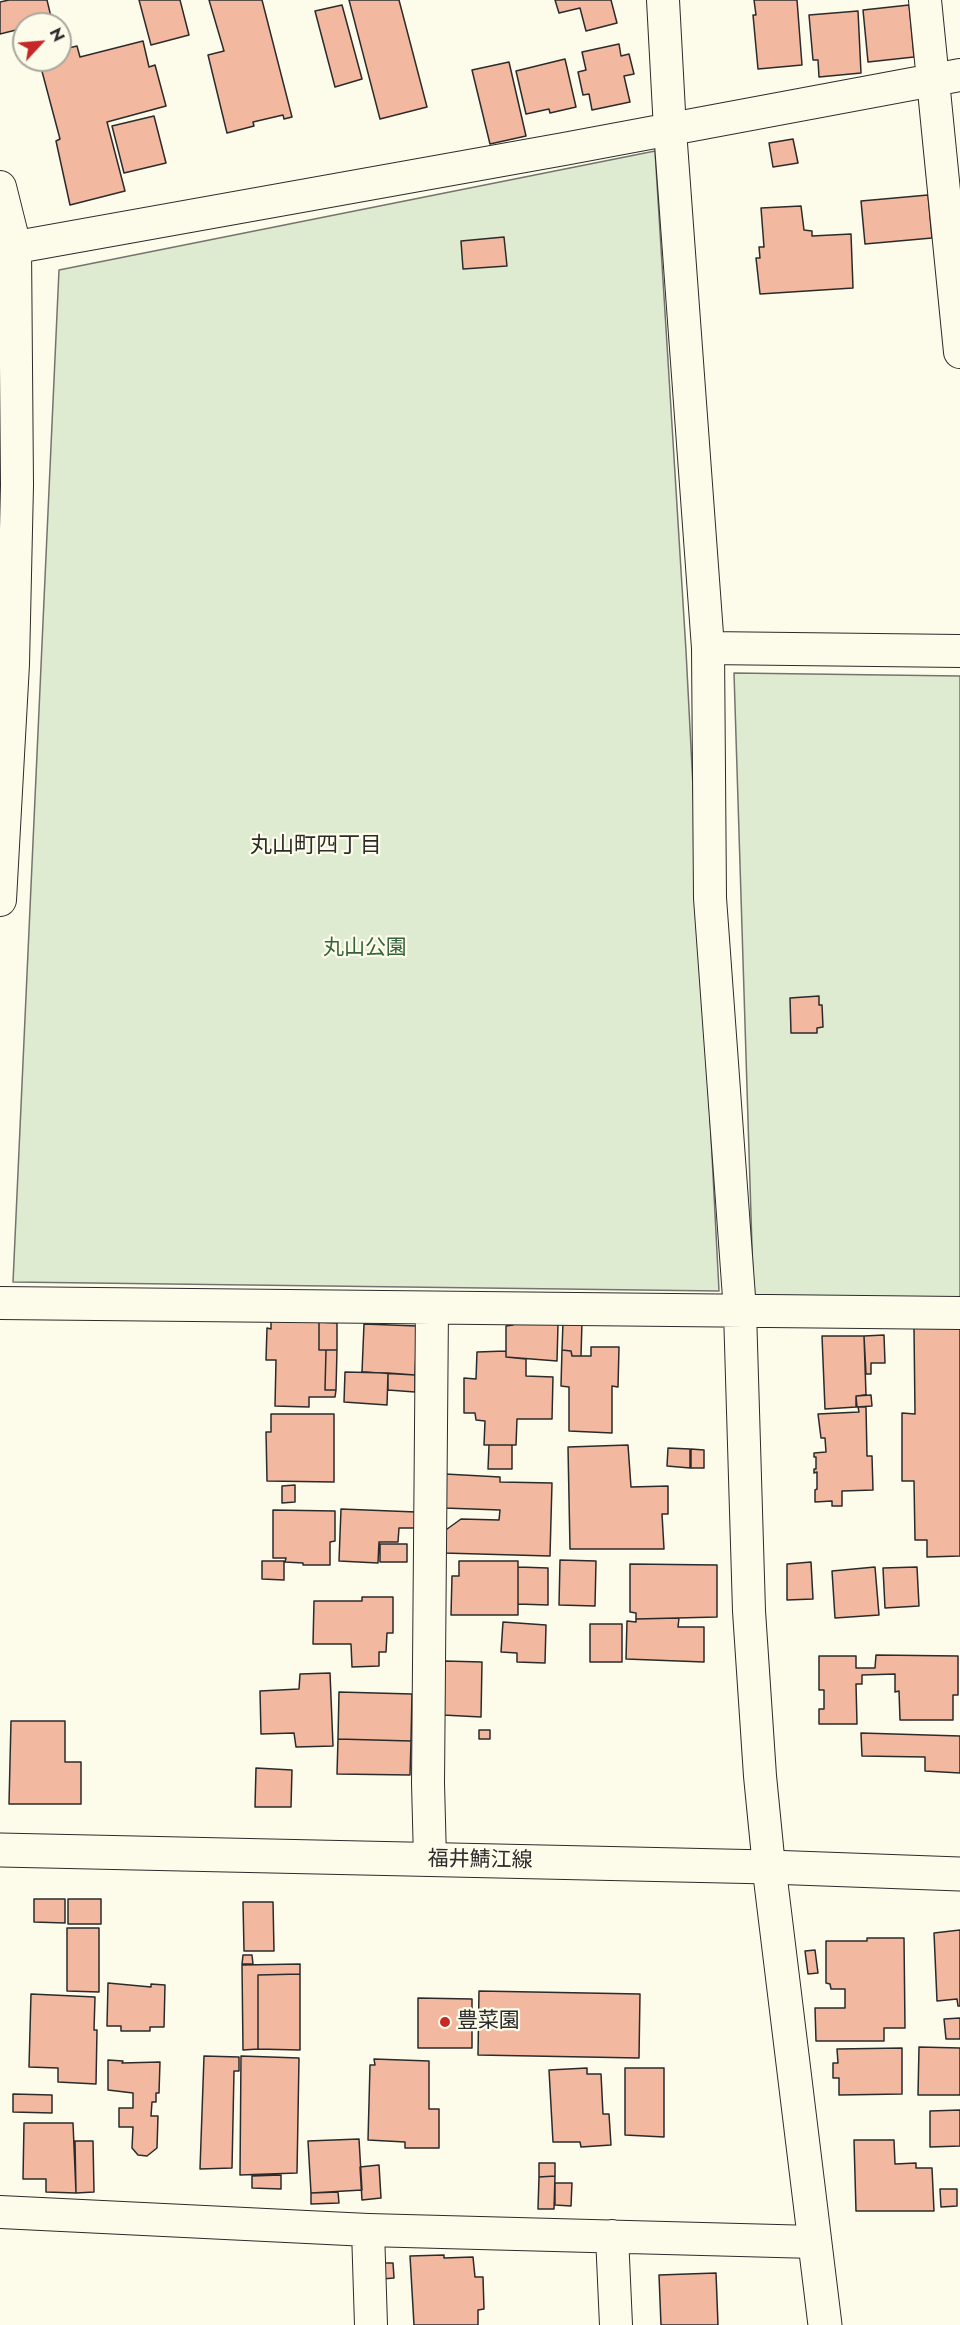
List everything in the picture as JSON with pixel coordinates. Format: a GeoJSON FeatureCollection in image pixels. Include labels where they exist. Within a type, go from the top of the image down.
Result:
{"type":"FeatureCollection","features":[{"type":"Feature","properties":{"kind":"main road","name":"福井鯖江線"},"geometry":{"type":"LineString","coordinates":[[0,1850],[769,1867],[960,1874]]}},
{"type":"Feature","properties":{"kind":"main road"},"geometry":{"type":"LineString","coordinates":[[769,1867],[825,2325]]}},
{"type":"Feature","properties":{"kind":"street"},"geometry":{"type":"LineString","coordinates":[[663,0],[670,130],[708,648],[710,898],[740,1311],[749,1611],[760,1776],[769,1867]]}},
{"type":"Feature","properties":{"kind":"street"},"geometry":{"type":"LineString","coordinates":[[925,0],[946,77],[960,352]]}},
{"type":"Feature","properties":{"kind":"street"},"geometry":{"type":"LineString","coordinates":[[8,248],[670,130],[946,77]]}},
{"type":"Feature","properties":{"kind":"street"},"geometry":{"type":"LineString","coordinates":[[0,187],[8,248],[17,485],[7,664],[0,900]]}},
{"type":"Feature","properties":{"kind":"street"},"geometry":{"type":"LineString","coordinates":[[708,648],[960,651]]}},
{"type":"Feature","properties":{"kind":"street"},"geometry":{"type":"LineString","coordinates":[[0,1303],[960,1313]]}},
{"type":"Feature","properties":{"kind":"street"},"geometry":{"type":"LineString","coordinates":[[430,1860],[428,1783],[432,1308]]}},
{"type":"Feature","properties":{"kind":"street"},"geometry":{"type":"LineString","coordinates":[[0,1850],[0,1857]]}},
{"type":"Feature","properties":{"kind":"street"},"geometry":{"type":"LineString","coordinates":[[0,2212],[368,2230],[814,2242]]}},
{"type":"Feature","properties":{"kind":"street"},"geometry":{"type":"LineString","coordinates":[[368,2230],[371,2325]]}},
{"type":"Feature","properties":{"kind":"street"},"geometry":{"type":"LineString","coordinates":[[612,2236],[616,2325]]}},
{"type":"Feature","properties":{"kind":"green space","name":"丸山公園"},"geometry":{"type":"Polygon","coordinates":[[[655,151],[686,651],[719,1291],[13,1282],[59,270],[655,151]]]}},
{"type":"Feature","properties":{"kind":"green space"},"geometry":{"type":"Polygon","coordinates":[[[734,673],[960,676],[960,1313],[754,1311],[734,673]]]}},
{"type":"Feature","properties":{"kind":"building"},"geometry":{"type":"Polygon","coordinates":[[[47,0],[50,12],[12,12],[12,31],[0,34],[0,2],[47,0]]]}},
{"type":"Feature","properties":{"kind":"building"},"geometry":{"type":"Polygon","coordinates":[[[139,0],[180,0],[189,35],[151,45],[139,0]]]}},
{"type":"Feature","properties":{"kind":"building"},"geometry":{"type":"Polygon","coordinates":[[[209,0],[262,0],[292,117],[284,119],[283,115],[253,122],[254,126],[227,133],[208,55],[224,51],[209,0]]]}},
{"type":"Feature","properties":{"kind":"building"},"geometry":{"type":"Polygon","coordinates":[[[349,0],[399,0],[427,107],[380,119],[349,0]]]}},
{"type":"Feature","properties":{"kind":"building"},"geometry":{"type":"Polygon","coordinates":[[[555,0],[611,0],[617,23],[586,31],[580,8],[559,13],[555,0]]]}},
{"type":"Feature","properties":{"kind":"building"},"geometry":{"type":"Polygon","coordinates":[[[754,0],[797,0],[802,65],[758,69],[753,15],[756,15],[754,0]]]}},
{"type":"Feature","properties":{"kind":"building"},"geometry":{"type":"Polygon","coordinates":[[[342,5],[362,79],[335,87],[315,11],[342,5]]]}},
{"type":"Feature","properties":{"kind":"building"},"geometry":{"type":"Polygon","coordinates":[[[909,5],[914,57],[868,62],[863,10],[909,5]]]}},
{"type":"Feature","properties":{"kind":"building"},"geometry":{"type":"Polygon","coordinates":[[[858,11],[861,73],[819,77],[818,60],[813,60],[809,15],[858,11]]]}},
{"type":"Feature","properties":{"kind":"building"},"geometry":{"type":"Polygon","coordinates":[[[143,41],[149,67],[155,65],[166,106],[107,122],[125,191],[70,205],[56,141],[60,139],[42,72],[72,72],[72,47],[77,46],[80,57],[143,41]]]}},
{"type":"Feature","properties":{"kind":"building"},"geometry":{"type":"Polygon","coordinates":[[[619,44],[621,56],[629,54],[634,74],[624,76],[630,102],[592,110],[589,94],[583,95],[578,72],[586,70],[582,52],[619,44]]]}},
{"type":"Feature","properties":{"kind":"building"},"geometry":{"type":"Polygon","coordinates":[[[565,59],[576,107],[550,113],[549,109],[526,114],[516,71],[565,59]]]}},
{"type":"Feature","properties":{"kind":"building"},"geometry":{"type":"Polygon","coordinates":[[[509,62],[526,136],[490,144],[472,70],[509,62]]]}},
{"type":"Feature","properties":{"kind":"building"},"geometry":{"type":"Polygon","coordinates":[[[154,116],[166,163],[124,173],[112,126],[154,116]]]}},
{"type":"Feature","properties":{"kind":"building"},"geometry":{"type":"Polygon","coordinates":[[[793,139],[798,163],[773,167],[769,143],[793,139]]]}},
{"type":"Feature","properties":{"kind":"building"},"geometry":{"type":"Polygon","coordinates":[[[928,195],[932,238],[865,244],[861,201],[928,195]]]}},
{"type":"Feature","properties":{"kind":"building"},"geometry":{"type":"Polygon","coordinates":[[[801,206],[804,230],[812,231],[812,236],[851,234],[853,288],[760,294],[756,258],[760,258],[759,247],[764,247],[761,208],[801,206]]]}},
{"type":"Feature","properties":{"kind":"building"},"geometry":{"type":"Polygon","coordinates":[[[504,237],[507,266],[463,269],[461,241],[504,237]]]}},
{"type":"Feature","properties":{"kind":"building"},"geometry":{"type":"Polygon","coordinates":[[[819,996],[819,1005],[822,1005],[823,1027],[817,1028],[817,1033],[791,1033],[790,998],[819,996]]]}},
{"type":"Feature","properties":{"kind":"building"},"geometry":{"type":"Polygon","coordinates":[[[271,1321],[319,1322],[319,1350],[326,1350],[325,1390],[336,1390],[335,1397],[309,1397],[309,1407],[275,1406],[276,1360],[266,1360],[267,1328],[271,1329],[271,1321]]]}},
{"type":"Feature","properties":{"kind":"building"},"geometry":{"type":"Polygon","coordinates":[[[319,1322],[337,1323],[337,1350],[319,1350],[319,1322]]]}},
{"type":"Feature","properties":{"kind":"building"},"geometry":{"type":"Polygon","coordinates":[[[513,1322],[558,1324],[557,1361],[506,1357],[506,1326],[513,1325],[513,1322]]]}},
{"type":"Feature","properties":{"kind":"building"},"geometry":{"type":"Polygon","coordinates":[[[563,1322],[582,1322],[581,1356],[572,1356],[571,1351],[562,1350],[563,1322]]]}},
{"type":"Feature","properties":{"kind":"building"},"geometry":{"type":"Polygon","coordinates":[[[364,1324],[417,1326],[415,1375],[362,1372],[364,1324]]]}},
{"type":"Feature","properties":{"kind":"building"},"geometry":{"type":"Polygon","coordinates":[[[960,1327],[960,1556],[927,1557],[927,1540],[915,1540],[914,1481],[902,1481],[902,1413],[915,1414],[914,1328],[960,1327]]]}},
{"type":"Feature","properties":{"kind":"building"},"geometry":{"type":"Polygon","coordinates":[[[884,1335],[885,1363],[871,1363],[871,1374],[866,1374],[864,1336],[884,1335]]]}},
{"type":"Feature","properties":{"kind":"building"},"geometry":{"type":"Polygon","coordinates":[[[822,1336],[864,1336],[866,1395],[856,1396],[856,1407],[825,1409],[822,1336]]]}},
{"type":"Feature","properties":{"kind":"building"},"geometry":{"type":"Polygon","coordinates":[[[591,1347],[619,1347],[618,1387],[612,1386],[612,1433],[569,1431],[569,1387],[561,1386],[562,1350],[571,1351],[572,1356],[591,1356],[591,1347]]]}},
{"type":"Feature","properties":{"kind":"building"},"geometry":{"type":"Polygon","coordinates":[[[326,1350],[337,1350],[336,1390],[325,1390],[326,1350]]]}},
{"type":"Feature","properties":{"kind":"building"},"geometry":{"type":"Polygon","coordinates":[[[506,1351],[506,1357],[526,1359],[526,1376],[553,1377],[552,1419],[517,1419],[516,1445],[484,1445],[485,1421],[476,1420],[475,1413],[464,1413],[464,1378],[476,1379],[477,1352],[506,1351]]]}},
{"type":"Feature","properties":{"kind":"building"},"geometry":{"type":"Polygon","coordinates":[[[345,1372],[388,1373],[387,1405],[344,1402],[345,1372]]]}},
{"type":"Feature","properties":{"kind":"building"},"geometry":{"type":"Polygon","coordinates":[[[388,1373],[415,1375],[415,1392],[388,1390],[388,1373]]]}},
{"type":"Feature","properties":{"kind":"building"},"geometry":{"type":"Polygon","coordinates":[[[871,1395],[872,1406],[857,1407],[856,1396],[871,1395]]]}},
{"type":"Feature","properties":{"kind":"building"},"geometry":{"type":"Polygon","coordinates":[[[858,1407],[866,1407],[867,1456],[872,1456],[873,1490],[842,1491],[842,1506],[832,1506],[832,1501],[815,1502],[817,1472],[814,1473],[816,1457],[814,1453],[826,1452],[825,1438],[821,1438],[818,1414],[859,1412],[858,1407]]]}},
{"type":"Feature","properties":{"kind":"building"},"geometry":{"type":"Polygon","coordinates":[[[271,1414],[334,1414],[334,1482],[267,1481],[266,1432],[271,1432],[271,1414]]]}},
{"type":"Feature","properties":{"kind":"building"},"geometry":{"type":"Polygon","coordinates":[[[489,1445],[512,1445],[512,1469],[488,1469],[489,1445]]]}},
{"type":"Feature","properties":{"kind":"building"},"geometry":{"type":"Polygon","coordinates":[[[628,1445],[631,1487],[668,1486],[668,1514],[662,1514],[664,1549],[570,1549],[568,1447],[628,1445]]]}},
{"type":"Feature","properties":{"kind":"building"},"geometry":{"type":"Polygon","coordinates":[[[668,1448],[690,1449],[690,1468],[667,1466],[668,1448]]]}},
{"type":"Feature","properties":{"kind":"building"},"geometry":{"type":"Polygon","coordinates":[[[691,1449],[704,1450],[704,1468],[691,1468],[691,1449]]]}},
{"type":"Feature","properties":{"kind":"building"},"geometry":{"type":"Polygon","coordinates":[[[445,1474],[500,1477],[500,1482],[552,1483],[550,1556],[443,1553],[443,1532],[461,1519],[499,1520],[500,1510],[444,1508],[445,1474]]]}},
{"type":"Feature","properties":{"kind":"building"},"geometry":{"type":"Polygon","coordinates":[[[295,1485],[295,1502],[282,1503],[282,1486],[295,1485]]]}},
{"type":"Feature","properties":{"kind":"building"},"geometry":{"type":"Polygon","coordinates":[[[341,1509],[416,1512],[416,1528],[399,1528],[398,1542],[379,1542],[378,1563],[339,1561],[341,1509]]]}},
{"type":"Feature","properties":{"kind":"building"},"geometry":{"type":"Polygon","coordinates":[[[273,1510],[335,1511],[335,1541],[330,1542],[330,1565],[303,1565],[303,1563],[285,1562],[286,1558],[273,1558],[273,1510]]]}},
{"type":"Feature","properties":{"kind":"building"},"geometry":{"type":"Polygon","coordinates":[[[380,1544],[407,1544],[407,1562],[380,1562],[380,1544]]]}},
{"type":"Feature","properties":{"kind":"building"},"geometry":{"type":"Polygon","coordinates":[[[560,1560],[596,1561],[595,1606],[559,1605],[560,1560]]]}},
{"type":"Feature","properties":{"kind":"building"},"geometry":{"type":"Polygon","coordinates":[[[262,1561],[284,1561],[284,1580],[262,1579],[262,1561]]]}},
{"type":"Feature","properties":{"kind":"building"},"geometry":{"type":"Polygon","coordinates":[[[459,1561],[518,1561],[518,1615],[451,1615],[452,1576],[459,1576],[459,1561]]]}},
{"type":"Feature","properties":{"kind":"building"},"geometry":{"type":"Polygon","coordinates":[[[811,1562],[813,1599],[787,1600],[787,1564],[811,1562]]]}},
{"type":"Feature","properties":{"kind":"building"},"geometry":{"type":"Polygon","coordinates":[[[630,1564],[717,1565],[717,1617],[636,1619],[636,1613],[630,1612],[630,1564]]]}},
{"type":"Feature","properties":{"kind":"building"},"geometry":{"type":"Polygon","coordinates":[[[518,1567],[548,1568],[548,1605],[518,1604],[518,1567]]]}},
{"type":"Feature","properties":{"kind":"building"},"geometry":{"type":"Polygon","coordinates":[[[875,1567],[879,1615],[835,1618],[832,1571],[875,1567]]]}},
{"type":"Feature","properties":{"kind":"building"},"geometry":{"type":"Polygon","coordinates":[[[917,1567],[919,1606],[885,1608],[883,1568],[917,1567]]]}},
{"type":"Feature","properties":{"kind":"building"},"geometry":{"type":"Polygon","coordinates":[[[362,1597],[393,1597],[393,1633],[387,1633],[386,1652],[379,1652],[379,1666],[352,1667],[351,1644],[313,1644],[314,1601],[362,1601],[362,1597]]]}},
{"type":"Feature","properties":{"kind":"building"},"geometry":{"type":"Polygon","coordinates":[[[679,1618],[678,1627],[704,1627],[704,1662],[626,1659],[627,1621],[679,1618]]]}},
{"type":"Feature","properties":{"kind":"building"},"geometry":{"type":"Polygon","coordinates":[[[503,1622],[546,1625],[545,1663],[517,1662],[517,1653],[501,1652],[503,1622]]]}},
{"type":"Feature","properties":{"kind":"building"},"geometry":{"type":"Polygon","coordinates":[[[590,1624],[622,1624],[622,1662],[590,1662],[590,1624]]]}},
{"type":"Feature","properties":{"kind":"building"},"geometry":{"type":"Polygon","coordinates":[[[876,1655],[958,1656],[958,1695],[953,1695],[953,1720],[900,1720],[899,1691],[895,1692],[895,1674],[862,1675],[862,1684],[856,1684],[857,1724],[819,1724],[819,1709],[824,1709],[824,1690],[819,1690],[819,1656],[856,1656],[856,1668],[875,1668],[876,1655]]]}},
{"type":"Feature","properties":{"kind":"building"},"geometry":{"type":"Polygon","coordinates":[[[444,1661],[482,1662],[481,1717],[443,1715],[444,1661]]]}},
{"type":"Feature","properties":{"kind":"building"},"geometry":{"type":"Polygon","coordinates":[[[330,1673],[333,1746],[296,1747],[294,1733],[261,1734],[260,1691],[299,1689],[300,1674],[330,1673]]]}},
{"type":"Feature","properties":{"kind":"building"},"geometry":{"type":"Polygon","coordinates":[[[339,1692],[412,1694],[411,1741],[338,1739],[339,1692]]]}},
{"type":"Feature","properties":{"kind":"building"},"geometry":{"type":"Polygon","coordinates":[[[11,1721],[65,1721],[65,1762],[81,1762],[81,1804],[9,1804],[11,1721]]]}},
{"type":"Feature","properties":{"kind":"building"},"geometry":{"type":"Polygon","coordinates":[[[479,1730],[490,1730],[490,1739],[479,1739],[479,1730]]]}},
{"type":"Feature","properties":{"kind":"building"},"geometry":{"type":"Polygon","coordinates":[[[861,1733],[960,1736],[960,1773],[925,1771],[925,1757],[862,1756],[861,1733]]]}},
{"type":"Feature","properties":{"kind":"building"},"geometry":{"type":"Polygon","coordinates":[[[338,1739],[411,1741],[410,1775],[337,1774],[338,1739]]]}},
{"type":"Feature","properties":{"kind":"building"},"geometry":{"type":"Polygon","coordinates":[[[256,1768],[292,1770],[291,1807],[255,1807],[256,1768]]]}},
{"type":"Feature","properties":{"kind":"building"},"geometry":{"type":"Polygon","coordinates":[[[34,1899],[65,1899],[65,1923],[34,1922],[34,1899]]]}},
{"type":"Feature","properties":{"kind":"building"},"geometry":{"type":"Polygon","coordinates":[[[68,1899],[101,1899],[101,1924],[68,1924],[68,1899]]]}},
{"type":"Feature","properties":{"kind":"building"},"geometry":{"type":"Polygon","coordinates":[[[243,1902],[273,1902],[274,1951],[244,1951],[243,1902]]]}},
{"type":"Feature","properties":{"kind":"building"},"geometry":{"type":"Polygon","coordinates":[[[67,1928],[99,1928],[99,1992],[67,1991],[67,1928]]]}},
{"type":"Feature","properties":{"kind":"building"},"geometry":{"type":"Polygon","coordinates":[[[960,1930],[960,2006],[958,2006],[957,1999],[937,2001],[934,1933],[960,1930]]]}},
{"type":"Feature","properties":{"kind":"building"},"geometry":{"type":"Polygon","coordinates":[[[867,1938],[904,1938],[905,2028],[884,2028],[884,2041],[816,2041],[815,2008],[845,2008],[845,1989],[831,1989],[830,1984],[826,1983],[826,1941],[867,1941],[867,1938]]]}},
{"type":"Feature","properties":{"kind":"building"},"geometry":{"type":"Polygon","coordinates":[[[815,1950],[818,1973],[808,1974],[805,1951],[815,1950]]]}},
{"type":"Feature","properties":{"kind":"building"},"geometry":{"type":"Polygon","coordinates":[[[243,1955],[252,1955],[253,1964],[242,1964],[243,1955]]]}},
{"type":"Feature","properties":{"kind":"building"},"geometry":{"type":"Polygon","coordinates":[[[300,1964],[300,1974],[258,1975],[258,2049],[243,2050],[242,1965],[300,1964]]]}},
{"type":"Feature","properties":{"kind":"building"},"geometry":{"type":"Polygon","coordinates":[[[300,1974],[300,2050],[258,2049],[258,1975],[300,1974]]]}},
{"type":"Feature","properties":{"kind":"building"},"geometry":{"type":"Polygon","coordinates":[[[108,1983],[151,1987],[151,1984],[165,1985],[164,2027],[150,2027],[150,2031],[121,2031],[121,2026],[107,2026],[108,1983]]]}},
{"type":"Feature","properties":{"kind":"building"},"geometry":{"type":"Polygon","coordinates":[[[479,1991],[640,1994],[639,2058],[478,2055],[479,1991]]]}},
{"type":"Feature","properties":{"kind":"building"},"geometry":{"type":"Polygon","coordinates":[[[31,1994],[95,1997],[96,2084],[58,2082],[58,2068],[29,2067],[31,1994]]]}},
{"type":"Feature","properties":{"kind":"building"},"geometry":{"type":"Polygon","coordinates":[[[418,1998],[472,1999],[472,2048],[418,2048],[418,1998]]]}},
{"type":"Feature","properties":{"kind":"building"},"geometry":{"type":"Polygon","coordinates":[[[960,2018],[960,2039],[946,2039],[944,2019],[960,2018]]]}},
{"type":"Feature","properties":{"kind":"building"},"geometry":{"type":"Polygon","coordinates":[[[919,2047],[960,2048],[960,2095],[918,2095],[919,2047]]]}},
{"type":"Feature","properties":{"kind":"building"},"geometry":{"type":"Polygon","coordinates":[[[902,2048],[902,2094],[839,2095],[839,2078],[833,2078],[833,2063],[838,2063],[837,2049],[902,2048]]]}},
{"type":"Feature","properties":{"kind":"building"},"geometry":{"type":"Polygon","coordinates":[[[204,2056],[239,2057],[239,2071],[234,2071],[232,2168],[200,2169],[204,2056]]]}},
{"type":"Feature","properties":{"kind":"building"},"geometry":{"type":"Polygon","coordinates":[[[241,2056],[299,2058],[297,2173],[240,2175],[241,2056]]]}},
{"type":"Feature","properties":{"kind":"building"},"geometry":{"type":"Polygon","coordinates":[[[374,2059],[429,2061],[429,2109],[439,2109],[439,2148],[405,2148],[405,2142],[368,2140],[370,2065],[375,2065],[374,2059]]]}},
{"type":"Feature","properties":{"kind":"building"},"geometry":{"type":"Polygon","coordinates":[[[108,2060],[123,2061],[122,2063],[160,2062],[159,2093],[156,2093],[156,2102],[152,2102],[151,2116],[158,2116],[157,2148],[147,2156],[138,2155],[132,2148],[133,2127],[119,2127],[119,2108],[133,2108],[133,2093],[108,2090],[108,2060]]]}},
{"type":"Feature","properties":{"kind":"building"},"geometry":{"type":"Polygon","coordinates":[[[587,2068],[587,2074],[601,2074],[603,2114],[609,2114],[611,2145],[581,2147],[580,2142],[553,2142],[549,2070],[587,2068]]]}},
{"type":"Feature","properties":{"kind":"building"},"geometry":{"type":"Polygon","coordinates":[[[625,2068],[664,2068],[664,2137],[625,2135],[625,2068]]]}},
{"type":"Feature","properties":{"kind":"building"},"geometry":{"type":"Polygon","coordinates":[[[13,2094],[52,2095],[52,2113],[13,2112],[13,2094]]]}},
{"type":"Feature","properties":{"kind":"building"},"geometry":{"type":"Polygon","coordinates":[[[960,2110],[960,2146],[930,2147],[930,2111],[960,2110]]]}},
{"type":"Feature","properties":{"kind":"building"},"geometry":{"type":"Polygon","coordinates":[[[24,2123],[73,2123],[76,2193],[46,2192],[46,2179],[23,2179],[24,2123]]]}},
{"type":"Feature","properties":{"kind":"building"},"geometry":{"type":"Polygon","coordinates":[[[359,2139],[362,2190],[311,2193],[308,2141],[359,2139]]]}},
{"type":"Feature","properties":{"kind":"building"},"geometry":{"type":"Polygon","coordinates":[[[854,2140],[894,2140],[895,2164],[916,2163],[916,2168],[932,2168],[934,2211],[856,2211],[854,2140]]]}},
{"type":"Feature","properties":{"kind":"building"},"geometry":{"type":"Polygon","coordinates":[[[75,2141],[93,2141],[94,2192],[76,2193],[75,2141]]]}},
{"type":"Feature","properties":{"kind":"building"},"geometry":{"type":"Polygon","coordinates":[[[539,2163],[555,2163],[555,2176],[539,2177],[539,2163]]]}},
{"type":"Feature","properties":{"kind":"building"},"geometry":{"type":"Polygon","coordinates":[[[379,2165],[381,2198],[362,2200],[360,2167],[379,2165]]]}},
{"type":"Feature","properties":{"kind":"building"},"geometry":{"type":"Polygon","coordinates":[[[281,2175],[281,2189],[252,2188],[252,2176],[281,2175]]]}},
{"type":"Feature","properties":{"kind":"building"},"geometry":{"type":"Polygon","coordinates":[[[555,2176],[554,2209],[538,2209],[539,2177],[555,2176]]]}},
{"type":"Feature","properties":{"kind":"building"},"geometry":{"type":"Polygon","coordinates":[[[555,2183],[572,2183],[571,2206],[555,2205],[555,2183]]]}},
{"type":"Feature","properties":{"kind":"building"},"geometry":{"type":"Polygon","coordinates":[[[940,2189],[957,2189],[957,2206],[941,2207],[940,2189]]]}},
{"type":"Feature","properties":{"kind":"building"},"geometry":{"type":"Polygon","coordinates":[[[338,2192],[339,2203],[311,2204],[311,2193],[338,2192]]]}},
{"type":"Feature","properties":{"kind":"building"},"geometry":{"type":"Polygon","coordinates":[[[444,2255],[444,2258],[473,2257],[475,2277],[483,2277],[484,2309],[478,2310],[478,2325],[414,2325],[410,2256],[444,2255]]]}},
{"type":"Feature","properties":{"kind":"building"},"geometry":{"type":"Polygon","coordinates":[[[382,2263],[393,2263],[394,2278],[382,2279],[382,2263]]]}},
{"type":"Feature","properties":{"kind":"building"},"geometry":{"type":"Polygon","coordinates":[[[716,2273],[718,2325],[661,2325],[659,2275],[716,2273]]]}},
{"type":"Feature","properties":{"kind":"place","name":"豊菜園"},"geometry":{"type":"Point","coordinates":[445,2022]}},
{"type":"Feature","properties":{"kind":"district","name":"丸山町四丁目"},"geometry":{"type":"Point","coordinates":[316,847]}}]}
